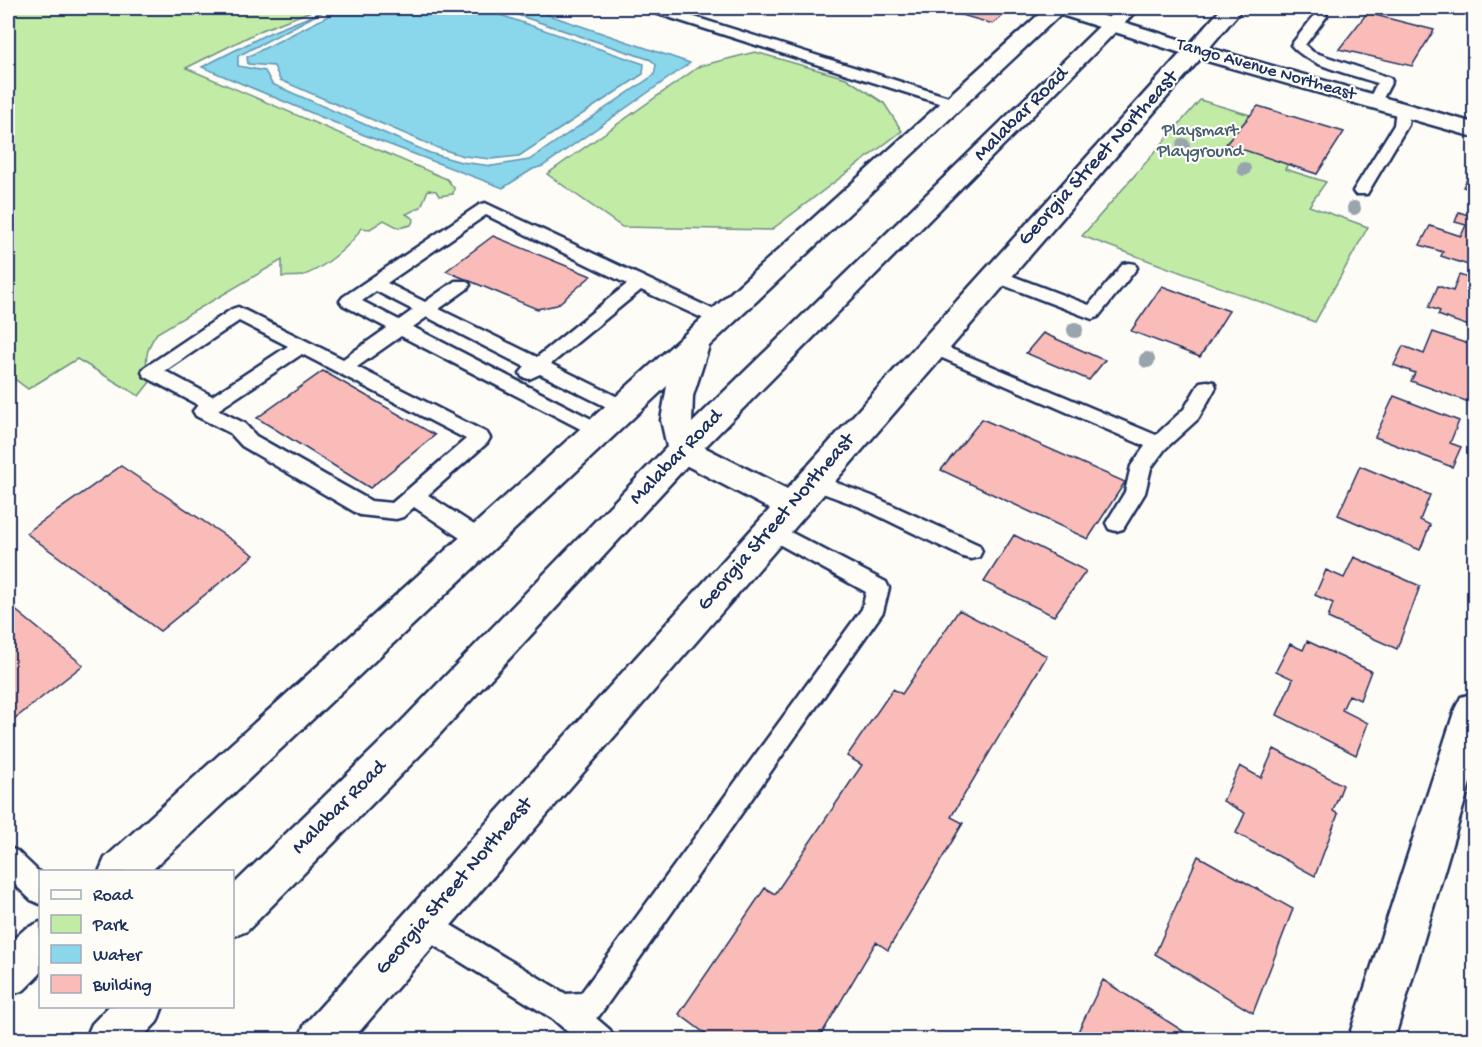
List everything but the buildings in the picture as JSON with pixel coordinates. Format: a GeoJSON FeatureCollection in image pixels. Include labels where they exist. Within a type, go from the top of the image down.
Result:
{"type":"FeatureCollection","features":[{"type":"Feature","properties":{"kind":"main road","name":"Tango Avenue Northeast"},"geometry":{"type":"LineString","coordinates":[[1058,8],[1120,16],[1196,50],[1474,129]]}},
{"type":"Feature","properties":{"kind":"main road"},"geometry":{"type":"LineString","coordinates":[[122,870],[1058,8]]}},
{"type":"Feature","properties":{"kind":"main road","name":"Georgia Street Northeast"},"geometry":{"type":"LineString","coordinates":[[321,1040],[1233,8]]}},
{"type":"Feature","properties":{"kind":"main road","name":"Malabar Road"},"geometry":{"type":"LineString","coordinates":[[234,914],[410,739],[683,450],[1120,16]]}},
{"type":"Feature","properties":{"kind":"main road"},"geometry":{"type":"LineString","coordinates":[[709,329],[678,396],[676,420],[683,450],[792,506]]}},
{"type":"Feature","properties":{"kind":"main road"},"geometry":{"type":"LineString","coordinates":[[1371,1040],[1474,709]]}},
{"type":"Feature","properties":{"kind":"main road"},"geometry":{"type":"LineString","coordinates":[[8,974],[39,945]]}},
{"type":"Feature","properties":{"kind":"main road"},"geometry":{"type":"LineString","coordinates":[[108,1040],[139,1008]]}},
{"type":"Feature","properties":{"kind":"lane"},"geometry":{"type":"LineString","coordinates":[[654,8],[953,103]]}},
{"type":"Feature","properties":{"kind":"lane"},"geometry":{"type":"LineString","coordinates":[[689,19],[707,8]]}},
{"type":"Feature","properties":{"kind":"lane"},"geometry":{"type":"LineString","coordinates":[[1317,8],[1321,16],[1298,45],[1308,55],[1385,81],[1375,101]]}},
{"type":"Feature","properties":{"kind":"lane"},"geometry":{"type":"LineString","coordinates":[[1361,191],[1401,125],[1403,109]]}},
{"type":"Feature","properties":{"kind":"lane"},"geometry":{"type":"LineString","coordinates":[[610,420],[513,386],[349,301],[485,208],[639,283],[709,329]]}},
{"type":"Feature","properties":{"kind":"lane"},"geometry":{"type":"LineString","coordinates":[[996,276],[1092,313],[1129,268]]}},
{"type":"Feature","properties":{"kind":"lane"},"geometry":{"type":"LineString","coordinates":[[513,386],[639,283]]}},
{"type":"Feature","properties":{"kind":"lane"},"geometry":{"type":"LineString","coordinates":[[375,284],[538,366],[610,420]]}},
{"type":"Feature","properties":{"kind":"lane"},"geometry":{"type":"LineString","coordinates":[[343,368],[461,285]]}},
{"type":"Feature","properties":{"kind":"lane"},"geometry":{"type":"LineString","coordinates":[[212,404],[151,372],[238,314],[301,346],[480,438],[396,511],[367,509],[249,441],[237,428],[202,411],[301,346]]}},
{"type":"Feature","properties":{"kind":"lane"},"geometry":{"type":"LineString","coordinates":[[932,347],[1158,444]]}},
{"type":"Feature","properties":{"kind":"lane"},"geometry":{"type":"LineString","coordinates":[[1116,523],[1134,493],[1142,466],[1158,444],[1191,414],[1207,387]]}},
{"type":"Feature","properties":{"kind":"lane"},"geometry":{"type":"LineString","coordinates":[[413,496],[480,540]]}},
{"type":"Feature","properties":{"kind":"lane"},"geometry":{"type":"LineString","coordinates":[[792,506],[865,501],[971,552]]}},
{"type":"Feature","properties":{"kind":"lane"},"geometry":{"type":"LineString","coordinates":[[563,1010],[589,1006],[872,612],[878,588],[792,506]]}},
{"type":"Feature","properties":{"kind":"lane"},"geometry":{"type":"LineString","coordinates":[[8,860],[39,890]]}},
{"type":"Feature","properties":{"kind":"lane"},"geometry":{"type":"LineString","coordinates":[[424,923],[563,1010],[600,1040]]}},
{"type":"Feature","properties":{"kind":"green space"},"geometry":{"type":"Polygon","coordinates":[[[8,8],[319,8],[262,30],[186,68],[447,179],[454,188],[453,194],[439,196],[436,191],[428,190],[421,207],[406,214],[414,219],[411,225],[399,228],[384,220],[370,229],[361,228],[351,242],[335,256],[317,269],[301,276],[282,277],[282,260],[157,333],[147,356],[150,382],[139,396],[77,359],[28,389],[8,374],[8,8]]]}},
{"type":"Feature","properties":{"kind":"green space"},"geometry":{"type":"Polygon","coordinates":[[[755,52],[846,78],[884,103],[902,131],[771,230],[622,227],[547,174],[700,66],[755,52]]]}},
{"type":"Feature","properties":{"kind":"green space","name":"Playsmart Playground"},"geometry":{"type":"Polygon","coordinates":[[[1200,100],[1250,115],[1227,144],[1288,164],[1285,169],[1326,182],[1309,206],[1368,227],[1315,322],[1082,236],[1200,100]]]}},
{"type":"Feature","properties":{"kind":"water"},"geometry":{"type":"Polygon","coordinates":[[[344,8],[480,8],[644,64],[643,74],[519,156],[491,159],[464,156],[438,148],[280,80],[274,66],[248,64],[247,57],[344,8]]]}},
{"type":"Feature","properties":{"kind":"water"},"geometry":{"type":"Polygon","coordinates":[[[497,8],[528,8],[690,63],[543,166],[533,169],[503,188],[364,135],[202,67],[269,33],[322,12],[238,56],[238,66],[265,71],[272,84],[430,153],[461,162],[492,166],[529,160],[654,75],[656,65],[651,60],[497,8]]]}}]}
